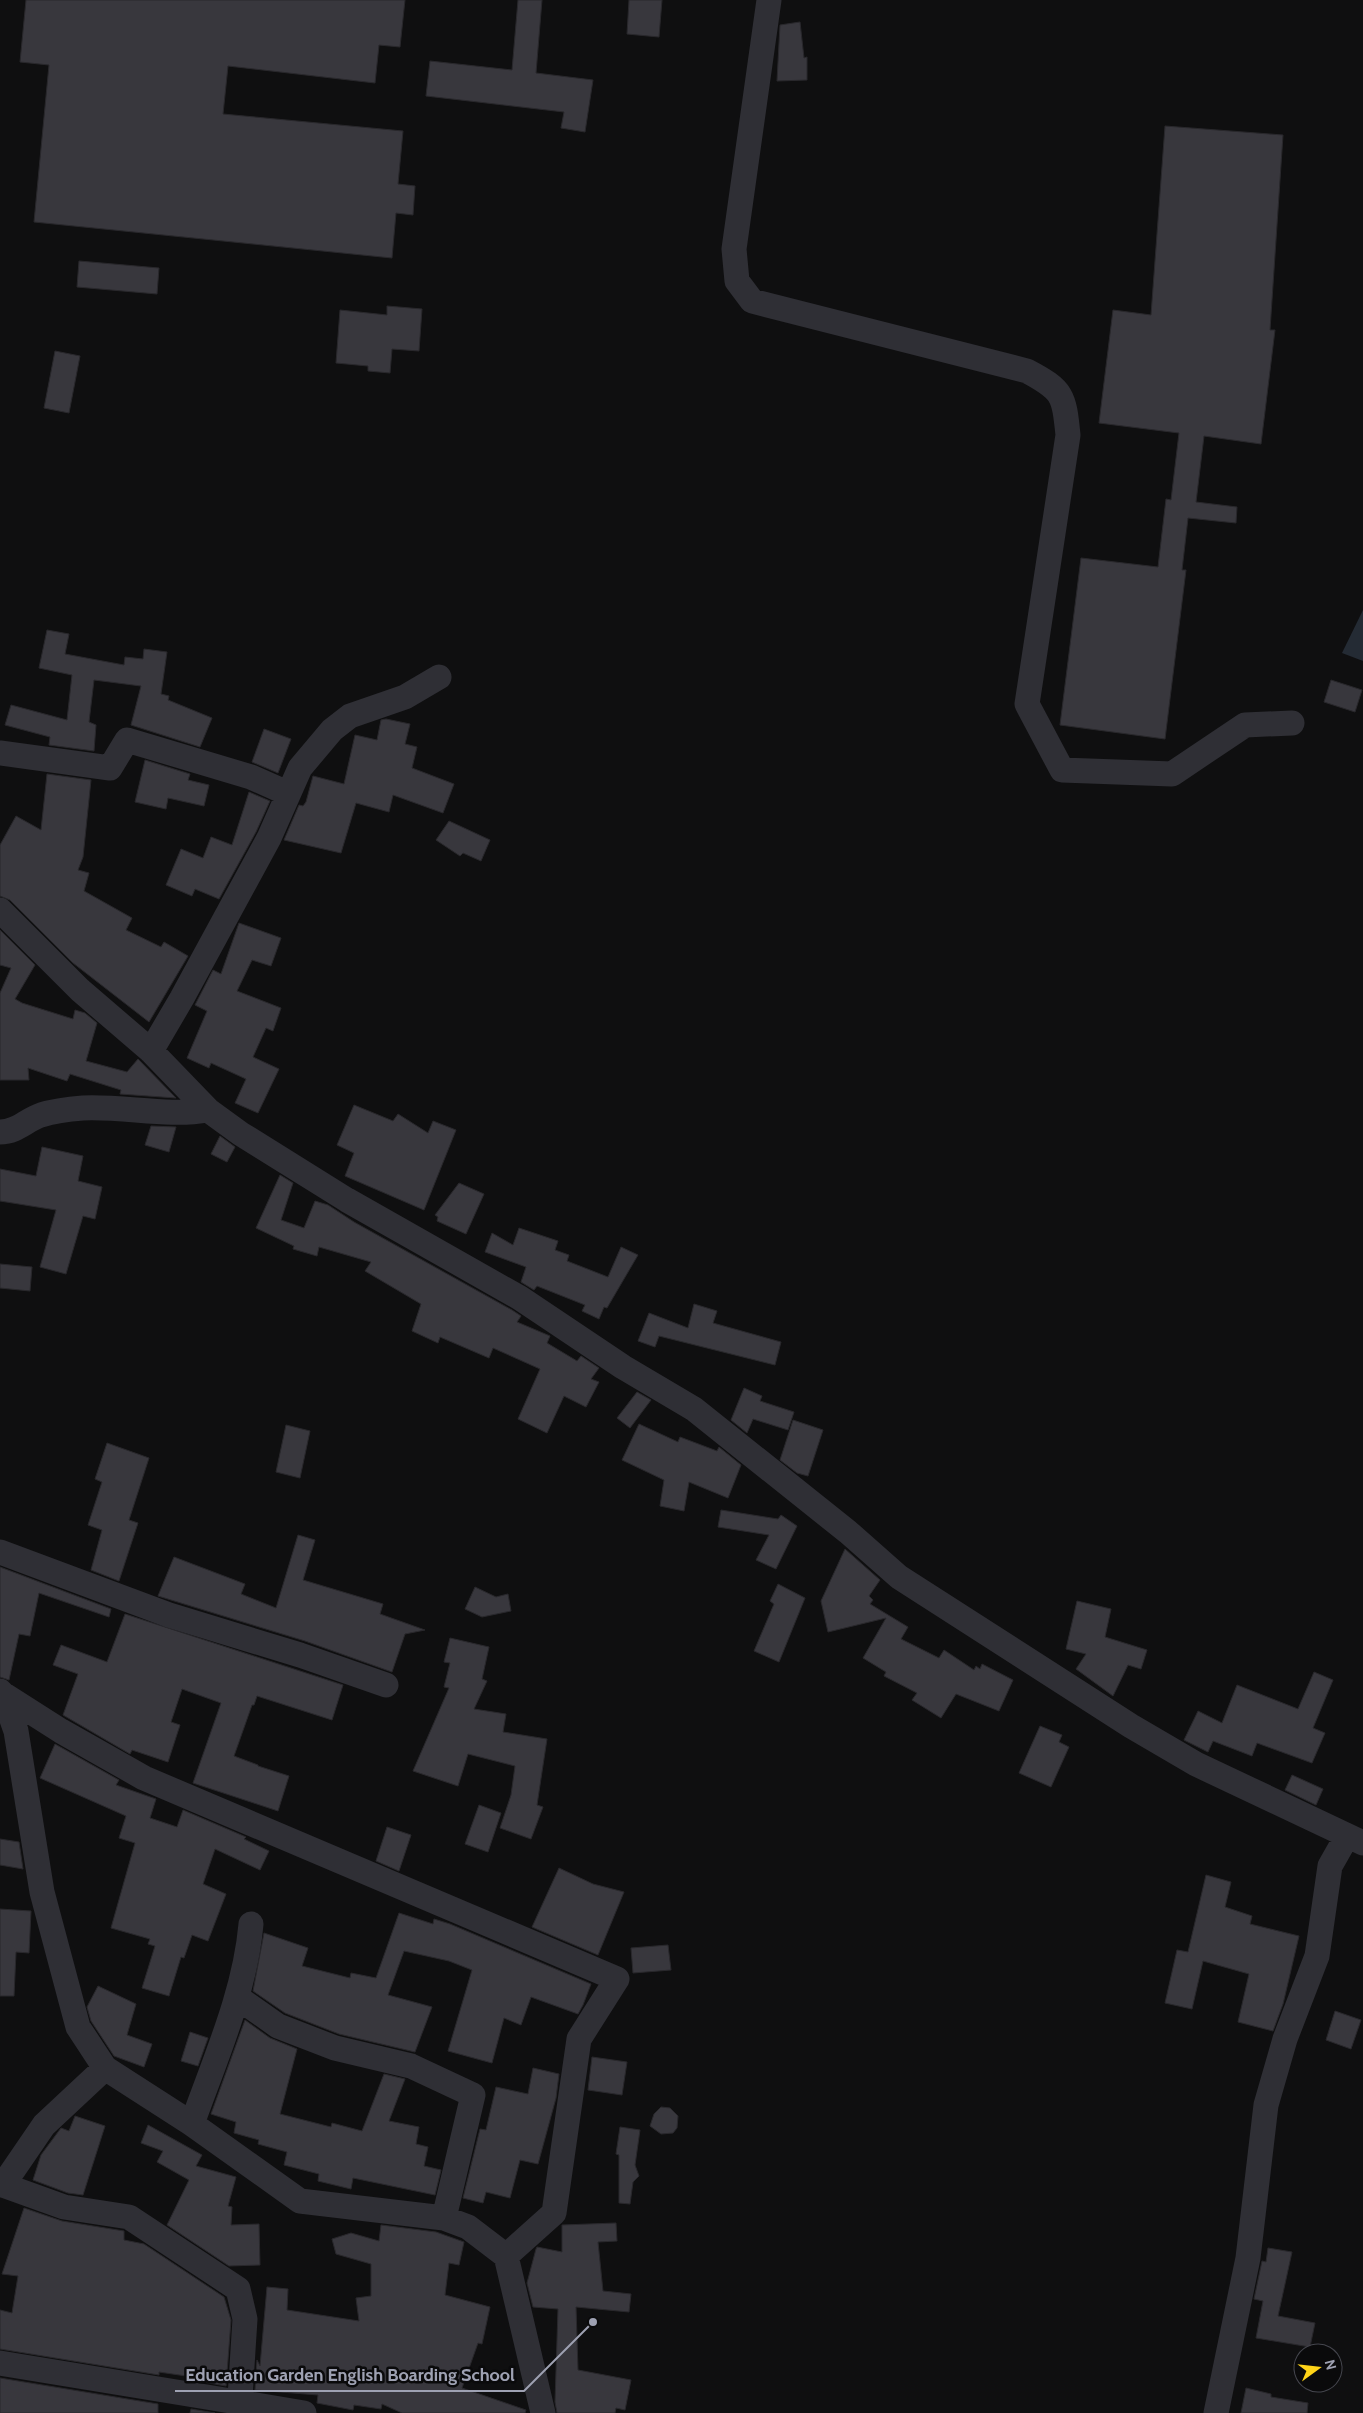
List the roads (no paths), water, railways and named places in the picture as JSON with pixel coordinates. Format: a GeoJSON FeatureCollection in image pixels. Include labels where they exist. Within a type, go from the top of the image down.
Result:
{"type":"FeatureCollection","features":[{"type":"Feature","properties":{"kind":"street"},"geometry":{"type":"LineString","coordinates":[[770,0],[734,249],[737,281],[752,301],[1027,371],[1051,384],[1065,405],[1068,435],[1027,704],[1062,770],[1172,774],[1245,725],[1292,723]]}},
{"type":"Feature","properties":{"kind":"street"},"geometry":{"type":"LineString","coordinates":[[151,1051],[269,838],[287,793],[300,768],[332,730],[350,716],[405,697],[439,677]]}},
{"type":"Feature","properties":{"kind":"street"},"geometry":{"type":"LineString","coordinates":[[0,753],[110,768],[127,740],[251,778],[287,793]]}},
{"type":"Feature","properties":{"kind":"street"},"geometry":{"type":"LineString","coordinates":[[0,910],[80,990],[151,1051],[208,1110],[241,1134],[331,1190],[520,1298],[623,1367],[694,1409],[848,1532],[899,1577],[1131,1726],[1196,1764],[1355,1839],[1330,1866],[1317,1956],[1285,2040],[1266,2106],[1248,2258],[1216,2413]]}},
{"type":"Feature","properties":{"kind":"street"},"geometry":{"type":"LineString","coordinates":[[0,1132],[10,1132],[40,1115],[82,1108],[181,1113],[208,1110]]}},
{"type":"Feature","properties":{"kind":"street"},"geometry":{"type":"LineString","coordinates":[[0,1552],[170,1615],[300,1655],[386,1685]]}},
{"type":"Feature","properties":{"kind":"street"},"geometry":{"type":"LineString","coordinates":[[2,1692],[16,1731],[42,1892],[78,2026],[105,2068],[192,2124],[300,2201],[444,2218],[468,2227],[506,2256],[543,2413]]}},
{"type":"Feature","properties":{"kind":"street"},"geometry":{"type":"LineString","coordinates":[[2,1692],[60,1731],[144,1778],[617,1979],[579,2039],[554,2213],[506,2256]]}},
{"type":"Feature","properties":{"kind":"street"},"geometry":{"type":"LineString","coordinates":[[192,2124],[237,1997],[248,1956],[251,1924]]}},
{"type":"Feature","properties":{"kind":"street"},"geometry":{"type":"LineString","coordinates":[[237,1997],[278,2026],[335,2048],[411,2066],[474,2095],[444,2218]]}},
{"type":"Feature","properties":{"kind":"street"},"geometry":{"type":"LineString","coordinates":[[105,2068],[44,2125],[2,2185],[64,2207],[129,2217],[238,2289],[245,2319],[239,2407]]}},
{"type":"Feature","properties":{"kind":"street"},"geometry":{"type":"LineString","coordinates":[[0,2363],[239,2407],[304,2413]]}},
{"type":"Feature","properties":{"kind":"place","name":"Education Garden English Boarding School"},"geometry":{"type":"Point","coordinates":[593,2322]}}]}
